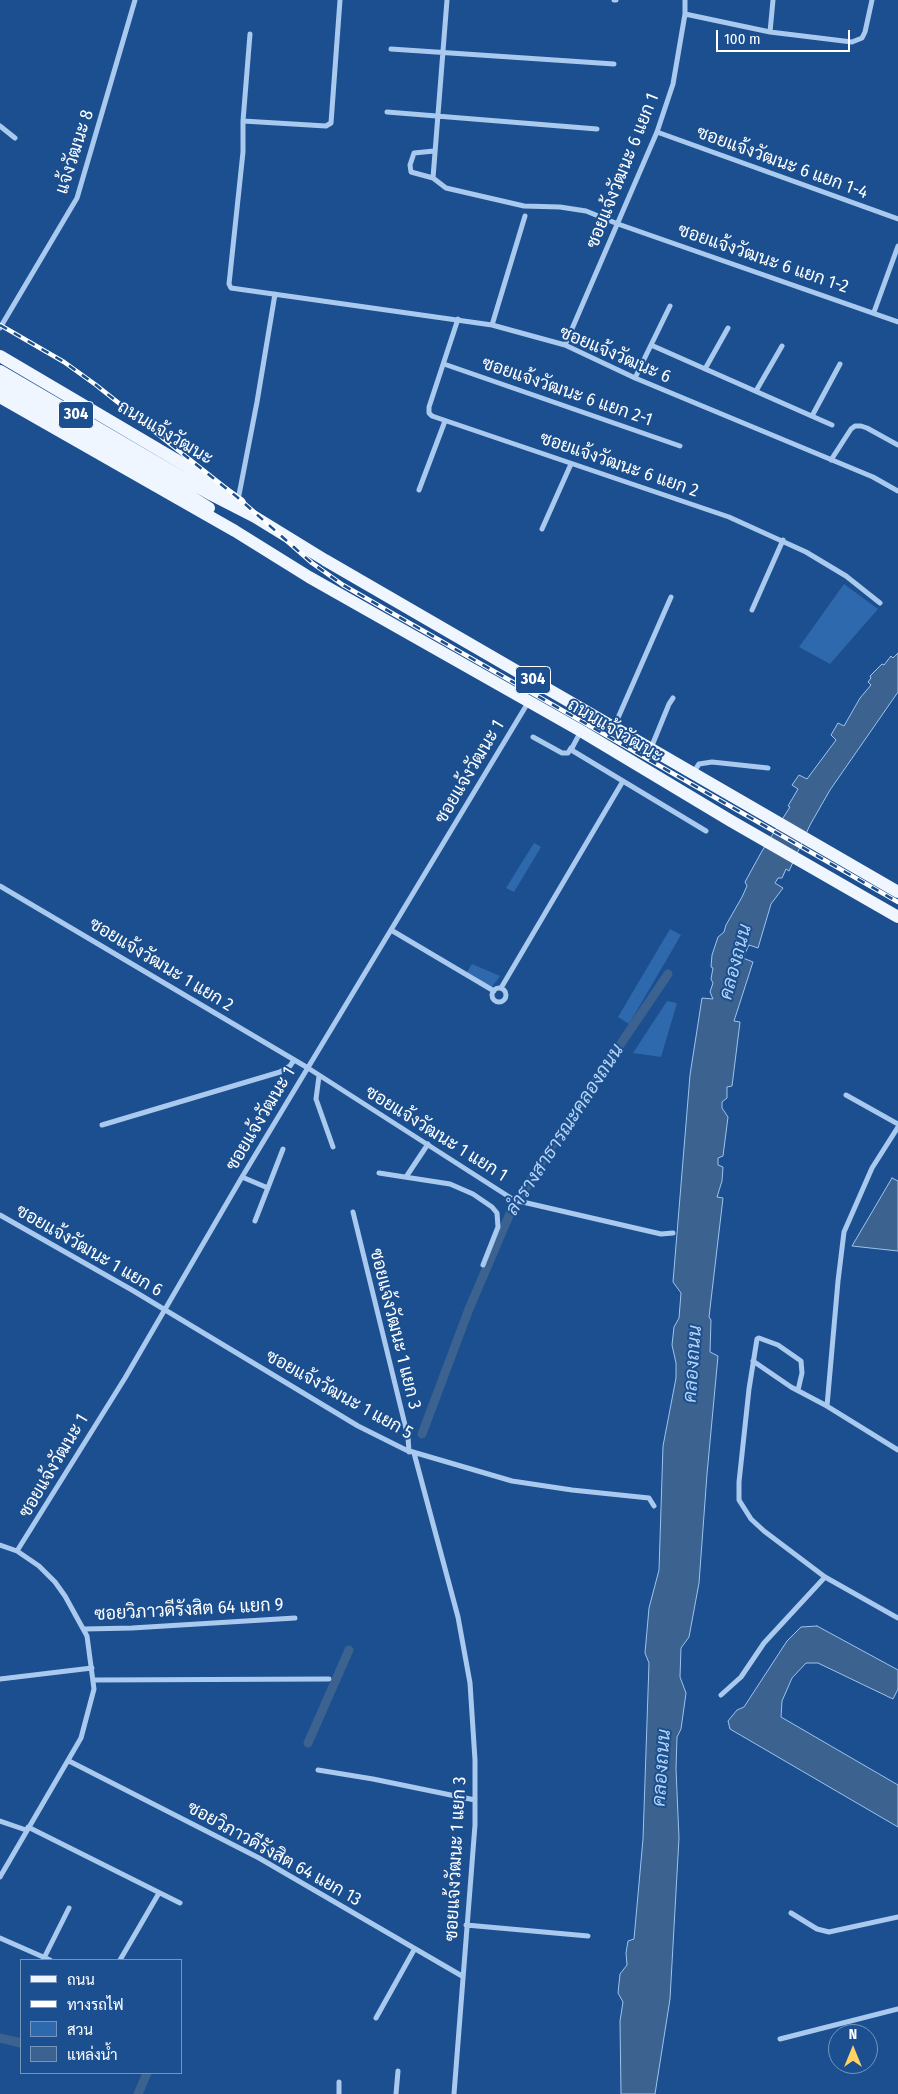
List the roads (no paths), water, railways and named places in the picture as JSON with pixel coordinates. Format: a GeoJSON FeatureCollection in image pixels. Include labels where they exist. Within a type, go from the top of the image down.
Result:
{"type":"FeatureCollection","features":[{"type":"Feature","properties":{"kind":"main road","name":"ถนนแจ้งวัฒนะ"},"geometry":{"type":"LineString","coordinates":[[0,356],[194,471],[238,501],[255,517]]}},
{"type":"Feature","properties":{"kind":"main road","name":"ถนนแจ้งวัฒนะ"},"geometry":{"type":"LineString","coordinates":[[0,371],[148,464],[207,507],[235,531]]}},
{"type":"Feature","properties":{"kind":"main road","name":"ถนนแจ้งวัฒนะ"},"geometry":{"type":"LineString","coordinates":[[0,384],[148,464],[255,517],[325,560],[898,892]]}},
{"type":"Feature","properties":{"kind":"main road","name":"ถนนแจ้งวัฒนะ"},"geometry":{"type":"LineString","coordinates":[[0,397],[235,531],[309,577],[581,731],[731,821],[898,917]]}},
{"type":"Feature","properties":{"kind":"street","name":"แจ้งวัฒนะ 8"},"geometry":{"type":"LineString","coordinates":[[0,328],[77,198],[135,0]]}},
{"type":"Feature","properties":{"kind":"street"},"geometry":{"type":"LineString","coordinates":[[250,34],[243,121],[326,126],[331,123],[340,0]]}},
{"type":"Feature","properties":{"kind":"street"},"geometry":{"type":"LineString","coordinates":[[433,178],[448,0]]}},
{"type":"Feature","properties":{"kind":"street","name":"ซอยแจ้งวัฒนะ 6 แยก 1"},"geometry":{"type":"LineString","coordinates":[[564,345],[657,132],[672,84],[685,14],[685,0]]}},
{"type":"Feature","properties":{"kind":"street"},"geometry":{"type":"LineString","coordinates":[[770,32],[773,0]]}},
{"type":"Feature","properties":{"kind":"street"},"geometry":{"type":"LineString","coordinates":[[685,14],[770,32],[847,42],[857,41],[865,32],[872,0]]}},
{"type":"Feature","properties":{"kind":"street"},"geometry":{"type":"LineString","coordinates":[[391,49],[614,64]]}},
{"type":"Feature","properties":{"kind":"street"},"geometry":{"type":"LineString","coordinates":[[387,112],[597,129]]}},
{"type":"Feature","properties":{"kind":"street","name":"ซอยแจ้งวัฒนะ 6"},"geometry":{"type":"LineString","coordinates":[[243,121],[243,152],[230,288],[492,325],[564,345],[635,378],[873,477],[898,491]]}},
{"type":"Feature","properties":{"kind":"street"},"geometry":{"type":"LineString","coordinates":[[0,126],[15,138]]}},
{"type":"Feature","properties":{"kind":"street","name":"ซอยแจ้งวัฒนะ 6 แยก 1-4"},"geometry":{"type":"LineString","coordinates":[[657,132],[898,219]]}},
{"type":"Feature","properties":{"kind":"street","name":"ซอยแจ้งวัฒนะ 6 แยก 1-2"},"geometry":{"type":"LineString","coordinates":[[434,151],[414,153],[410,164],[411,172],[433,178],[446,188],[524,206],[560,207],[586,211],[618,224],[874,312],[898,322]]}},
{"type":"Feature","properties":{"kind":"street"},"geometry":{"type":"LineString","coordinates":[[492,325],[525,216]]}},
{"type":"Feature","properties":{"kind":"street"},"geometry":{"type":"LineString","coordinates":[[874,312],[898,246]]}},
{"type":"Feature","properties":{"kind":"street"},"geometry":{"type":"LineString","coordinates":[[238,501],[275,294]]}},
{"type":"Feature","properties":{"kind":"street"},"geometry":{"type":"LineString","coordinates":[[635,378],[670,306]]}},
{"type":"Feature","properties":{"kind":"street","name":"ซอยแจ้งวัฒนะ 6 แยก 2"},"geometry":{"type":"LineString","coordinates":[[458,320],[428,410],[432,416],[729,517],[806,552],[846,576],[880,603]]}},
{"type":"Feature","properties":{"kind":"street"},"geometry":{"type":"LineString","coordinates":[[705,369],[728,328]]}},
{"type":"Feature","properties":{"kind":"street"},"geometry":{"type":"LineString","coordinates":[[651,345],[832,425]]}},
{"type":"Feature","properties":{"kind":"street"},"geometry":{"type":"LineString","coordinates":[[756,392],[782,346]]}},
{"type":"Feature","properties":{"kind":"street","name":"ซอยแจ้งวัฒนะ 6 แยก 2-1"},"geometry":{"type":"LineString","coordinates":[[444,364],[680,446]]}},
{"type":"Feature","properties":{"kind":"street"},"geometry":{"type":"LineString","coordinates":[[812,416],[840,364]]}},
{"type":"Feature","properties":{"kind":"street"},"geometry":{"type":"LineString","coordinates":[[419,490],[445,421]]}},
{"type":"Feature","properties":{"kind":"street"},"geometry":{"type":"LineString","coordinates":[[831,460],[851,429],[855,426],[867,428],[898,445]]}},
{"type":"Feature","properties":{"kind":"street"},"geometry":{"type":"LineString","coordinates":[[542,529],[571,464]]}},
{"type":"Feature","properties":{"kind":"street"},"geometry":{"type":"LineString","coordinates":[[752,610],[783,540]]}},
{"type":"Feature","properties":{"kind":"street"},"geometry":{"type":"LineString","coordinates":[[614,727],[671,597]]}},
{"type":"Feature","properties":{"kind":"street"},"geometry":{"type":"LineString","coordinates":[[651,749],[673,698]]}},
{"type":"Feature","properties":{"kind":"street","name":"ซอยแจ้งวัฒนะ 1"},"geometry":{"type":"LineString","coordinates":[[18,1551],[165,1310],[242,1177],[529,701]]}},
{"type":"Feature","properties":{"kind":"street"},"geometry":{"type":"LineString","coordinates":[[533,737],[562,753],[568,753],[581,731]]}},
{"type":"Feature","properties":{"kind":"street"},"geometry":{"type":"LineString","coordinates":[[573,746],[572,750],[575,753],[706,831]]}},
{"type":"Feature","properties":{"kind":"street"},"geometry":{"type":"LineString","coordinates":[[693,773],[699,764],[712,762],[768,768]]}},
{"type":"Feature","properties":{"kind":"street"},"geometry":{"type":"LineString","coordinates":[[494,991],[501,988],[623,781]]}},
{"type":"Feature","properties":{"kind":"street","name":"ซอยแจ้งวัฒนะ 1 แยก 2"},"geometry":{"type":"LineString","coordinates":[[1,888],[308,1068]]}},
{"type":"Feature","properties":{"kind":"street"},"geometry":{"type":"LineString","coordinates":[[391,930],[494,991]]}},
{"type":"Feature","properties":{"kind":"street"},"geometry":{"type":"LineString","coordinates":[[494,991],[494,999],[501,1001],[505,999],[506,995],[501,988]]}},
{"type":"Feature","properties":{"kind":"street"},"geometry":{"type":"LineString","coordinates":[[102,1125],[280,1072],[290,1066],[294,1060]]}},
{"type":"Feature","properties":{"kind":"street","name":"ซอยแจ้งวัฒนะ 1 แยก 1"},"geometry":{"type":"LineString","coordinates":[[308,1068],[514,1200],[660,1234],[673,1233]]}},
{"type":"Feature","properties":{"kind":"street"},"geometry":{"type":"LineString","coordinates":[[319,1076],[316,1099],[333,1147]]}},
{"type":"Feature","properties":{"kind":"street"},"geometry":{"type":"LineString","coordinates":[[827,1406],[844,1232],[872,1168],[898,1125],[846,1095]]}},
{"type":"Feature","properties":{"kind":"street"},"geometry":{"type":"LineString","coordinates":[[406,1177],[428,1144]]}},
{"type":"Feature","properties":{"kind":"street"},"geometry":{"type":"LineString","coordinates":[[255,1221],[282,1149]]}},
{"type":"Feature","properties":{"kind":"street"},"geometry":{"type":"LineString","coordinates":[[379,1173],[450,1184],[474,1194],[492,1207],[497,1213],[498,1227],[483,1265]]}},
{"type":"Feature","properties":{"kind":"street"},"geometry":{"type":"LineString","coordinates":[[242,1177],[268,1188]]}},
{"type":"Feature","properties":{"kind":"street","name":"ซอยแจ้งวัฒนะ 1 แยก 3"},"geometry":{"type":"LineString","coordinates":[[352,1212],[408,1438],[458,1617],[470,1683],[475,1760],[475,1825],[462,1976],[458,2069],[454,2094]]}},
{"type":"Feature","properties":{"kind":"street","name":"ซอยแจ้งวัฒนะ 1 แยก 6"},"geometry":{"type":"LineString","coordinates":[[0,1215],[165,1310]]}},
{"type":"Feature","properties":{"kind":"street","name":"ซอยแจ้งวัฒนะ 1 แยก 5"},"geometry":{"type":"LineString","coordinates":[[165,1310],[358,1426],[412,1452],[512,1481],[572,1490],[649,1498],[654,1506]]}},
{"type":"Feature","properties":{"kind":"street"},"geometry":{"type":"LineString","coordinates":[[798,1390],[802,1373],[802,1361],[778,1345],[759,1338],[757,1339],[739,1482],[740,1500],[751,1519],[764,1531],[825,1577],[898,1618]]}},
{"type":"Feature","properties":{"kind":"street"},"geometry":{"type":"LineString","coordinates":[[753,1362],[898,1450]]}},
{"type":"Feature","properties":{"kind":"street"},"geometry":{"type":"LineString","coordinates":[[0,1545],[18,1551],[39,1566],[55,1582],[85,1629],[94,1680],[94,1689],[81,1738],[0,1877]]}},
{"type":"Feature","properties":{"kind":"street"},"geometry":{"type":"LineString","coordinates":[[721,1695],[741,1677],[764,1643],[825,1577]]}},
{"type":"Feature","properties":{"kind":"street","name":"ซอยวิภาวดีรังสิต 64 แยก 9"},"geometry":{"type":"LineString","coordinates":[[85,1629],[294,1618]]}},
{"type":"Feature","properties":{"kind":"street"},"geometry":{"type":"LineString","coordinates":[[0,1679],[92,1668]]}},
{"type":"Feature","properties":{"kind":"street"},"geometry":{"type":"LineString","coordinates":[[94,1680],[329,1679]]}},
{"type":"Feature","properties":{"kind":"street","name":"ซอยวิภาวดีรังสิต 64 แยก 13"},"geometry":{"type":"LineString","coordinates":[[69,1761],[259,1858],[414,1950],[462,1976]]}},
{"type":"Feature","properties":{"kind":"street"},"geometry":{"type":"LineString","coordinates":[[318,1770],[475,1800]]}},
{"type":"Feature","properties":{"kind":"street"},"geometry":{"type":"LineString","coordinates":[[0,1821],[27,1829],[180,1903]]}},
{"type":"Feature","properties":{"kind":"street"},"geometry":{"type":"LineString","coordinates":[[121,1959],[159,1893]]}},
{"type":"Feature","properties":{"kind":"street"},"geometry":{"type":"LineString","coordinates":[[44,1958],[69,1908]]}},
{"type":"Feature","properties":{"kind":"street"},"geometry":{"type":"LineString","coordinates":[[792,1913],[817,1929],[829,1932],[898,1917]]}},
{"type":"Feature","properties":{"kind":"street"},"geometry":{"type":"LineString","coordinates":[[466,1925],[588,1936]]}},
{"type":"Feature","properties":{"kind":"street"},"geometry":{"type":"LineString","coordinates":[[0,1938],[47,1959]]}},
{"type":"Feature","properties":{"kind":"street"},"geometry":{"type":"LineString","coordinates":[[376,2018],[414,1950]]}},
{"type":"Feature","properties":{"kind":"street"},"geometry":{"type":"LineString","coordinates":[[780,2039],[898,2009]]}},
{"type":"Feature","properties":{"kind":"street"},"geometry":{"type":"LineString","coordinates":[[396,2094],[398,2071]]}},
{"type":"Feature","properties":{"kind":"street"},"geometry":{"type":"LineString","coordinates":[[339,2082],[339,2094]]}},
{"type":"Feature","properties":{"kind":"water","name":"คลองถนน"},"geometry":{"type":"Polygon","coordinates":[[[898,653],[898,692],[830,790],[810,825],[789,871],[786,869],[782,878],[778,878],[775,883],[783,888],[771,904],[758,948],[749,945],[743,958],[753,962],[734,1021],[740,1022],[732,1086],[727,1087],[727,1098],[722,1102],[722,1108],[728,1117],[723,1156],[718,1158],[718,1165],[723,1167],[722,1181],[717,1197],[723,1198],[709,1317],[711,1320],[710,1352],[718,1356],[699,1583],[689,1637],[681,1648],[680,1677],[686,1693],[681,1729],[677,1737],[676,1769],[679,1838],[670,1999],[655,2094],[621,2094],[620,2021],[623,2002],[618,1993],[620,1974],[627,1965],[628,1941],[634,1939],[643,1839],[649,1663],[645,1653],[649,1608],[659,1570],[663,1446],[676,1378],[676,1363],[672,1345],[674,1327],[679,1318],[681,1293],[673,1282],[690,1075],[702,998],[713,999],[710,992],[713,983],[711,979],[713,968],[711,967],[712,955],[718,937],[724,932],[742,897],[747,886],[745,882],[762,851],[790,807],[788,806],[798,789],[792,785],[799,775],[807,779],[836,740],[831,735],[838,723],[844,726],[860,698],[871,685],[868,682],[871,678],[870,676],[882,664],[884,665],[891,656],[893,658],[898,653]]]}},
{"type":"Feature","properties":{"kind":"water"},"geometry":{"type":"Polygon","coordinates":[[[892,1178],[898,1181],[898,1251],[852,1246],[892,1178]]]}},
{"type":"Feature","properties":{"kind":"water"},"geometry":{"type":"Polygon","coordinates":[[[817,1626],[898,1670],[898,1689],[893,1699],[818,1663],[806,1663],[792,1678],[782,1701],[781,1717],[898,1785],[898,1827],[730,1729],[728,1721],[737,1710],[744,1707],[787,1641],[801,1627],[817,1626]]]}},
{"type":"Feature","properties":{"kind":"waterway","name":"ลำรางสาธารณะคลองถนน"},"geometry":{"type":"LineString","coordinates":[[422,1434],[469,1309],[514,1204],[668,974]]}},
{"type":"Feature","properties":{"kind":"waterway","name":"ลำรางสาธารณะคลองถนน"},"geometry":{"type":"LineString","coordinates":[[308,1743],[349,1650]]}},
{"type":"Feature","properties":{"kind":"waterway"},"geometry":{"type":"LineString","coordinates":[[0,2038],[20,2043]]}},
{"type":"Feature","properties":{"kind":"waterway","name":"ลำรางสาธารณะคลองถนน"},"geometry":{"type":"LineString","coordinates":[[138,2094],[147,2074]]}},
{"type":"Feature","properties":{"kind":"railway"},"geometry":{"type":"LineString","coordinates":[[0,325],[64,362],[96,385],[237,497],[312,563],[343,585],[898,902]]}}]}
